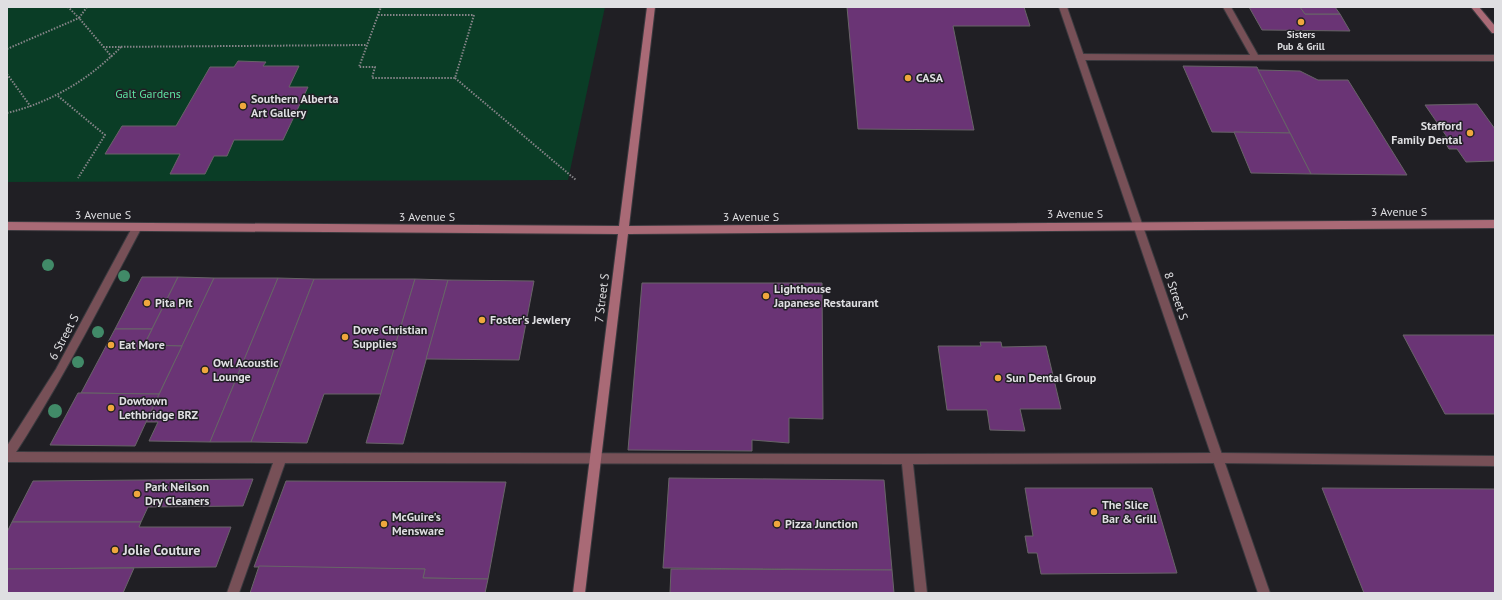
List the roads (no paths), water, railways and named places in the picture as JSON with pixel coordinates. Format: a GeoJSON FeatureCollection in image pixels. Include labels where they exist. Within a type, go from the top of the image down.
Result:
{"type":"FeatureCollection","features":[{"type":"Feature","properties":{"kind":"main road","name":"7 Street S"},"geometry":{"type":"LineString","coordinates":[[579,593],[651,7]]}},
{"type":"Feature","properties":{"kind":"main road"},"geometry":{"type":"LineString","coordinates":[[1475,7],[1495,30]]}},
{"type":"Feature","properties":{"kind":"main road","name":"3 Avenue S"},"geometry":{"type":"LineString","coordinates":[[7,226],[624,230],[1138,225],[1495,224]]}},
{"type":"Feature","properties":{"kind":"street","name":"8 Street S"},"geometry":{"type":"LineString","coordinates":[[1063,7],[1264,593]]}},
{"type":"Feature","properties":{"kind":"street"},"geometry":{"type":"LineString","coordinates":[[1227,7],[1255,57]]}},
{"type":"Feature","properties":{"kind":"street"},"geometry":{"type":"LineString","coordinates":[[1080,57],[1495,58]]}},
{"type":"Feature","properties":{"kind":"street","name":"6 Street S"},"geometry":{"type":"LineString","coordinates":[[7,456],[25,430],[61,370],[137,227]]}},
{"type":"Feature","properties":{"kind":"street"},"geometry":{"type":"LineString","coordinates":[[7,456],[907,459],[1218,458],[1495,461]]}},
{"type":"Feature","properties":{"kind":"street"},"geometry":{"type":"LineString","coordinates":[[233,593],[281,457]]}},
{"type":"Feature","properties":{"kind":"street"},"geometry":{"type":"LineString","coordinates":[[907,459],[921,593]]}},
{"type":"Feature","properties":{"kind":"place","name":"Sisters Pub & Grill"},"geometry":{"type":"Point","coordinates":[1301,22]}},
{"type":"Feature","properties":{"kind":"place","name":"CASA"},"geometry":{"type":"Point","coordinates":[908,78]}},
{"type":"Feature","properties":{"kind":"place","name":"Southern Alberta Art Gallery"},"geometry":{"type":"Point","coordinates":[243,106]}},
{"type":"Feature","properties":{"kind":"place","name":"Stafford Family Dental"},"geometry":{"type":"Point","coordinates":[1470,133]}},
{"type":"Feature","properties":{"kind":"place","name":"Lighthouse Japanese Restaurant"},"geometry":{"type":"Point","coordinates":[766,296]}},
{"type":"Feature","properties":{"kind":"place","name":"Pita Pit"},"geometry":{"type":"Point","coordinates":[147,303]}},
{"type":"Feature","properties":{"kind":"place","name":"Foster's Jewlery"},"geometry":{"type":"Point","coordinates":[482,320]}},
{"type":"Feature","properties":{"kind":"place","name":"Dove Christian Supplies"},"geometry":{"type":"Point","coordinates":[345,337]}},
{"type":"Feature","properties":{"kind":"place","name":"Eat More"},"geometry":{"type":"Point","coordinates":[111,345]}},
{"type":"Feature","properties":{"kind":"place","name":"Owl Acoustic Lounge"},"geometry":{"type":"Point","coordinates":[205,370]}},
{"type":"Feature","properties":{"kind":"place","name":"Sun Dental Group"},"geometry":{"type":"Point","coordinates":[998,378]}},
{"type":"Feature","properties":{"kind":"place","name":"Dowtown Lethbridge BRZ"},"geometry":{"type":"Point","coordinates":[111,408]}},
{"type":"Feature","properties":{"kind":"place","name":"Park Neilson Dry Cleaners"},"geometry":{"type":"Point","coordinates":[137,494]}},
{"type":"Feature","properties":{"kind":"place","name":"The Slice Bar & Grill"},"geometry":{"type":"Point","coordinates":[1094,512]}},
{"type":"Feature","properties":{"kind":"place","name":"McGuire's Mensware"},"geometry":{"type":"Point","coordinates":[384,524]}},
{"type":"Feature","properties":{"kind":"place","name":"Pizza Junction"},"geometry":{"type":"Point","coordinates":[777,524]}},
{"type":"Feature","properties":{"kind":"place","name":"Jolie Couture"},"geometry":{"type":"Point","coordinates":[115,550]}},
{"type":"Feature","properties":{"kind":"park label","name":"Galt Gardens"},"geometry":{"type":"Point","coordinates":[148,94]}}]}
